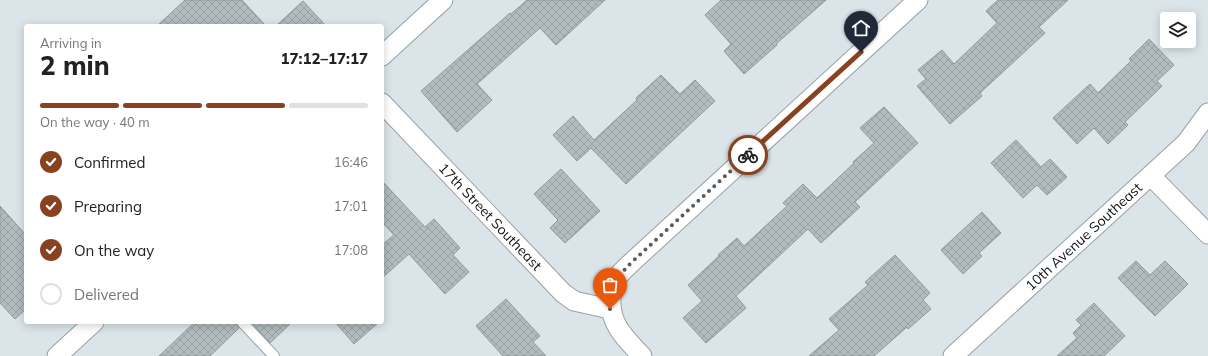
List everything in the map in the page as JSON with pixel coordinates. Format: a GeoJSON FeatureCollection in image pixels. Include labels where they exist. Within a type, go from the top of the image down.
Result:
{"type":"FeatureCollection","features":[{"type":"Feature","properties":{"kind":"street"},"geometry":{"type":"LineString","coordinates":[[384,54],[443,0]]}},
{"type":"Feature","properties":{"kind":"street"},"geometry":{"type":"LineString","coordinates":[[642,356],[626,339],[615,324],[610,309],[611,291],[618,276],[918,0]]}},
{"type":"Feature","properties":{"kind":"street","name":"17th Street Southeast"},"geometry":{"type":"LineString","coordinates":[[384,105],[563,294],[574,301],[610,309]]}},
{"type":"Feature","properties":{"kind":"street","name":"10th Avenue Southeast"},"geometry":{"type":"LineString","coordinates":[[953,356],[1186,143],[1208,113]]}},
{"type":"Feature","properties":{"kind":"street"},"geometry":{"type":"LineString","coordinates":[[1151,176],[1208,234]]}},
{"type":"Feature","properties":{"kind":"street"},"geometry":{"type":"LineString","coordinates":[[57,356],[92,324]]}},
{"type":"Feature","properties":{"kind":"lane"},"geometry":{"type":"LineString","coordinates":[[244,324],[274,356]]}},
{"type":"Feature","properties":{"kind":"building"},"geometry":{"type":"Polygon","coordinates":[[[185,0],[242,0],[264,24],[159,24],[185,0]]]}},
{"type":"Feature","properties":{"kind":"building"},"geometry":{"type":"Polygon","coordinates":[[[527,0],[605,0],[556,45],[540,28],[477,84],[492,100],[457,132],[421,91],[510,13],[511,14],[527,0]]]}},
{"type":"Feature","properties":{"kind":"building"},"geometry":{"type":"Polygon","coordinates":[[[721,0],[826,0],[744,74],[724,51],[731,44],[705,15],[721,0]]]}},
{"type":"Feature","properties":{"kind":"building"},"geometry":{"type":"Polygon","coordinates":[[[998,0],[1068,0],[1039,27],[1045,33],[980,93],[982,96],[950,124],[917,86],[926,79],[918,70],[942,50],[954,64],[997,23],[986,11],[998,0]]]}},
{"type":"Feature","properties":{"kind":"building"},"geometry":{"type":"Polygon","coordinates":[[[303,1],[324,24],[278,24],[303,1]]]}},
{"type":"Feature","properties":{"kind":"building"},"geometry":{"type":"Polygon","coordinates":[[[1149,39],[1174,65],[1157,81],[1162,86],[1125,122],[1128,125],[1108,144],[1094,128],[1077,144],[1053,118],[1090,84],[1098,93],[1131,61],[1129,59],[1149,39]]]}},
{"type":"Feature","properties":{"kind":"building"},"geometry":{"type":"Polygon","coordinates":[[[661,75],[680,94],[695,80],[715,101],[626,184],[591,148],[577,161],[553,135],[573,116],[594,140],[637,100],[636,98],[661,75]]]}},
{"type":"Feature","properties":{"kind":"building"},"geometry":{"type":"Polygon","coordinates":[[[884,107],[918,143],[855,202],[860,207],[821,243],[808,229],[736,296],[746,308],[706,343],[683,318],[702,301],[688,285],[737,238],[744,246],[787,206],[783,203],[803,184],[817,198],[874,143],[860,128],[884,107]]]}},
{"type":"Feature","properties":{"kind":"building"},"geometry":{"type":"Polygon","coordinates":[[[1016,140],[1041,167],[1050,159],[1067,177],[1047,195],[1037,185],[1023,198],[991,163],[1016,140]]]}},
{"type":"Feature","properties":{"kind":"building"},"geometry":{"type":"Polygon","coordinates":[[[561,169],[600,211],[565,243],[550,228],[558,220],[534,194],[561,169]]]}},
{"type":"Feature","properties":{"kind":"building"},"geometry":{"type":"Polygon","coordinates":[[[384,183],[425,227],[434,219],[460,248],[453,255],[469,272],[445,294],[409,254],[384,276],[384,243],[394,235],[384,224],[384,183]]]}},
{"type":"Feature","properties":{"kind":"building"},"geometry":{"type":"Polygon","coordinates":[[[0,206],[24,233],[24,311],[15,319],[0,303],[0,206]]]}},
{"type":"Feature","properties":{"kind":"building"},"geometry":{"type":"Polygon","coordinates":[[[982,212],[1001,233],[979,253],[982,256],[963,274],[941,250],[982,212]]]}},
{"type":"Feature","properties":{"kind":"building"},"geometry":{"type":"Polygon","coordinates":[[[895,255],[930,293],[923,300],[931,309],[908,329],[907,327],[874,356],[809,356],[839,330],[829,319],[868,285],[865,282],[895,255]]]}},
{"type":"Feature","properties":{"kind":"building"},"geometry":{"type":"Polygon","coordinates":[[[1136,261],[1150,275],[1165,261],[1188,284],[1155,316],[1118,278],[1136,261]]]}},
{"type":"Feature","properties":{"kind":"building"},"geometry":{"type":"Polygon","coordinates":[[[506,299],[540,336],[533,342],[546,356],[503,356],[476,326],[506,299]]]}},
{"type":"Feature","properties":{"kind":"building"},"geometry":{"type":"Polygon","coordinates":[[[1094,303],[1125,336],[1104,356],[1057,356],[1077,338],[1073,333],[1081,325],[1076,320],[1094,303]]]}},
{"type":"Feature","properties":{"kind":"building"},"geometry":{"type":"Polygon","coordinates":[[[193,324],[237,324],[239,328],[210,356],[159,356],[193,324]]]}},
{"type":"Feature","properties":{"kind":"building"},"geometry":{"type":"Polygon","coordinates":[[[253,324],[290,324],[270,343],[253,324]]]}},
{"type":"Feature","properties":{"kind":"building"},"geometry":{"type":"Polygon","coordinates":[[[337,324],[377,324],[354,344],[337,324]]]}},
{"type":"Feature","properties":{"kind":"way so far"},"geometry":{"type":"LineString","coordinates":[[610,309],[611,291],[618,276],[748,155]]}},
{"type":"Feature","properties":{"kind":"route"},"geometry":{"type":"LineString","coordinates":[[748,155],[861,52]]}}]}
